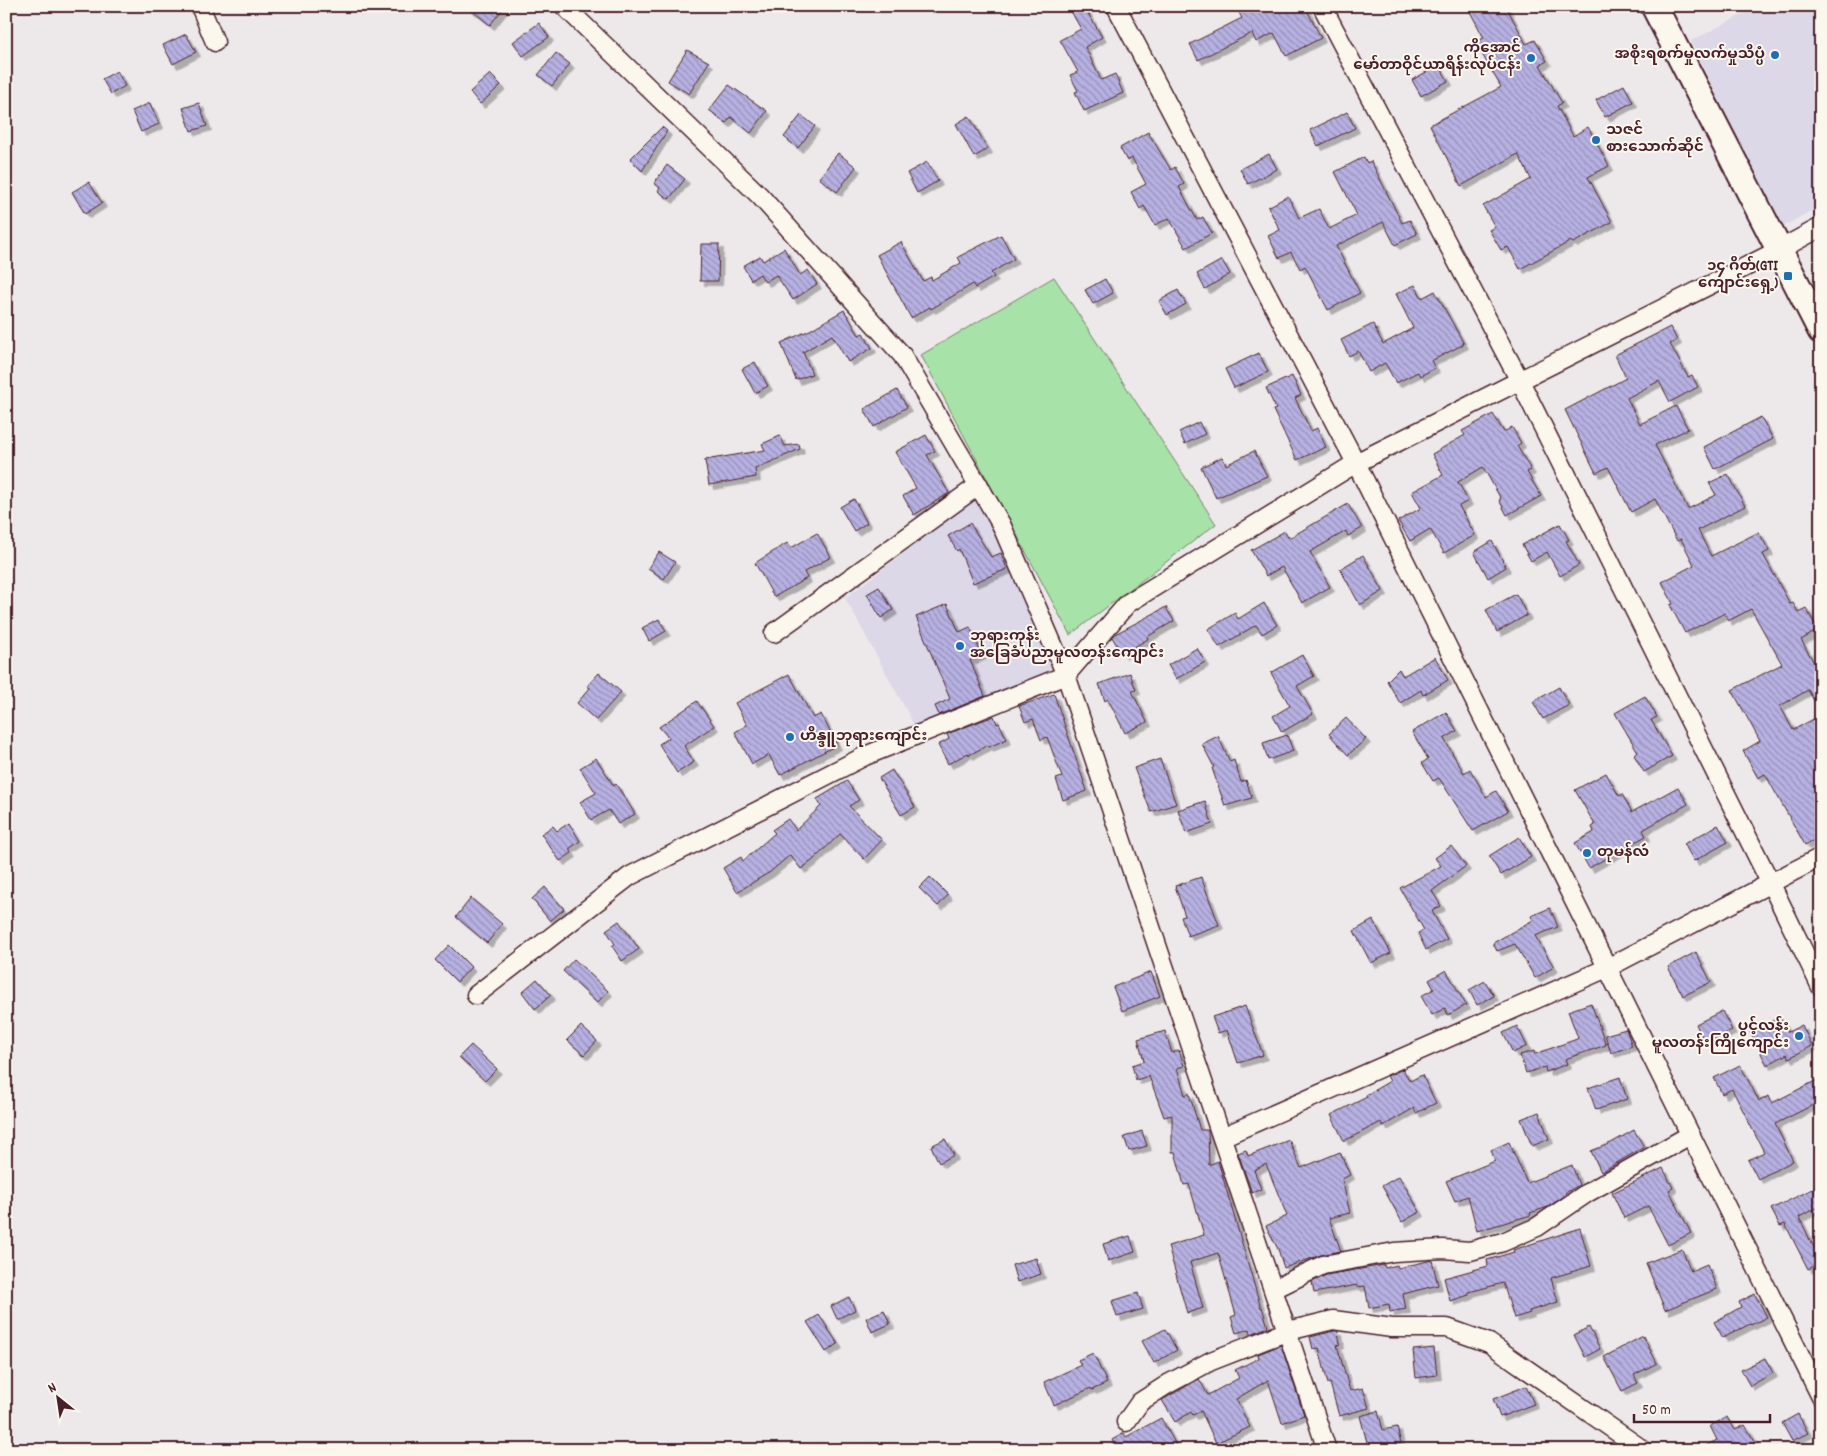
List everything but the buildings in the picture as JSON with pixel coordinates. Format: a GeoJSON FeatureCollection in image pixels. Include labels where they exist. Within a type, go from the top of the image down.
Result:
{"type":"FeatureCollection","features":[{"type":"Feature","properties":{"kind":"main road"},"geometry":{"type":"LineString","coordinates":[[1654,6],[1821,331]]}},
{"type":"Feature","properties":{"kind":"street"},"geometry":{"type":"LineString","coordinates":[[200,6],[215,42]]}},
{"type":"Feature","properties":{"kind":"street"},"geometry":{"type":"LineString","coordinates":[[564,6],[760,196],[902,355],[1001,524],[1066,675],[1327,1450]]}},
{"type":"Feature","properties":{"kind":"street"},"geometry":{"type":"LineString","coordinates":[[1116,6],[1356,462],[1821,1397]]}},
{"type":"Feature","properties":{"kind":"street"},"geometry":{"type":"LineString","coordinates":[[1322,6],[1520,381],[1821,987]]}},
{"type":"Feature","properties":{"kind":"street"},"geometry":{"type":"LineString","coordinates":[[476,995],[630,876],[865,756],[1066,675],[1128,603],[1356,462],[1520,381],[1821,227]]}},
{"type":"Feature","properties":{"kind":"street"},"geometry":{"type":"LineString","coordinates":[[774,633],[979,485]]}},
{"type":"Feature","properties":{"kind":"street"},"geometry":{"type":"LineString","coordinates":[[1222,1138],[1607,968],[1821,857]]}},
{"type":"Feature","properties":{"kind":"street"},"geometry":{"type":"LineString","coordinates":[[1274,1288],[1323,1265],[1394,1252],[1443,1249],[1470,1250],[1503,1242],[1537,1227],[1587,1193],[1690,1134]]}},
{"type":"Feature","properties":{"kind":"street"},"geometry":{"type":"LineString","coordinates":[[1126,1422],[1140,1402],[1168,1384],[1211,1361],[1288,1331],[1333,1320],[1392,1328],[1447,1328],[1488,1344],[1643,1450]]}},
{"type":"Feature","properties":{"kind":"shaded area"},"geometry":{"type":"Polygon","coordinates":[[[1759,6],[1821,6],[1821,205],[1779,229],[1691,41],[1759,6]]]}},
{"type":"Feature","properties":{"kind":"shaded area"},"geometry":{"type":"Polygon","coordinates":[[[978,496],[1024,590],[1054,667],[958,716],[917,730],[845,598],[978,496]]]}},
{"type":"Feature","properties":{"kind":"green space"},"geometry":{"type":"Polygon","coordinates":[[[1054,277],[1216,524],[1070,635],[921,355],[1054,277]]]}},
{"type":"Feature","properties":{"kind":"place","name":"အစိုးရစက်မှုလက်မှုသိပ္ပံ"},"geometry":{"type":"Point","coordinates":[1775,55]}},
{"type":"Feature","properties":{"kind":"place","name":"ကိုအောင် မော်တာဝိုင်ယာရိန်းလုပ်ငန်း"},"geometry":{"type":"Point","coordinates":[1531,58]}},
{"type":"Feature","properties":{"kind":"place","name":"သဇင် စားသောက်ဆိုင်"},"geometry":{"type":"Point","coordinates":[1596,140]}},
{"type":"Feature","properties":{"kind":"place","name":"၁၄ ဂိတ်(GTI ကျောင်းရှေ့)"},"geometry":{"type":"Point","coordinates":[1788,276]}},
{"type":"Feature","properties":{"kind":"place","name":"ဘုရားကုန်း အခြေခံပညာမူလတန်းကျောင်း"},"geometry":{"type":"Point","coordinates":[960,646]}},
{"type":"Feature","properties":{"kind":"place","name":"ဟိန္ဒူဘုရားကျောင်း"},"geometry":{"type":"Point","coordinates":[790,737]}},
{"type":"Feature","properties":{"kind":"place","name":"တုမန်လဴ"},"geometry":{"type":"Point","coordinates":[1587,853]}},
{"type":"Feature","properties":{"kind":"place","name":"ပွင့်လန်း မူလတန်းကြိုကျောင်း"},"geometry":{"type":"Point","coordinates":[1799,1036]}}]}
